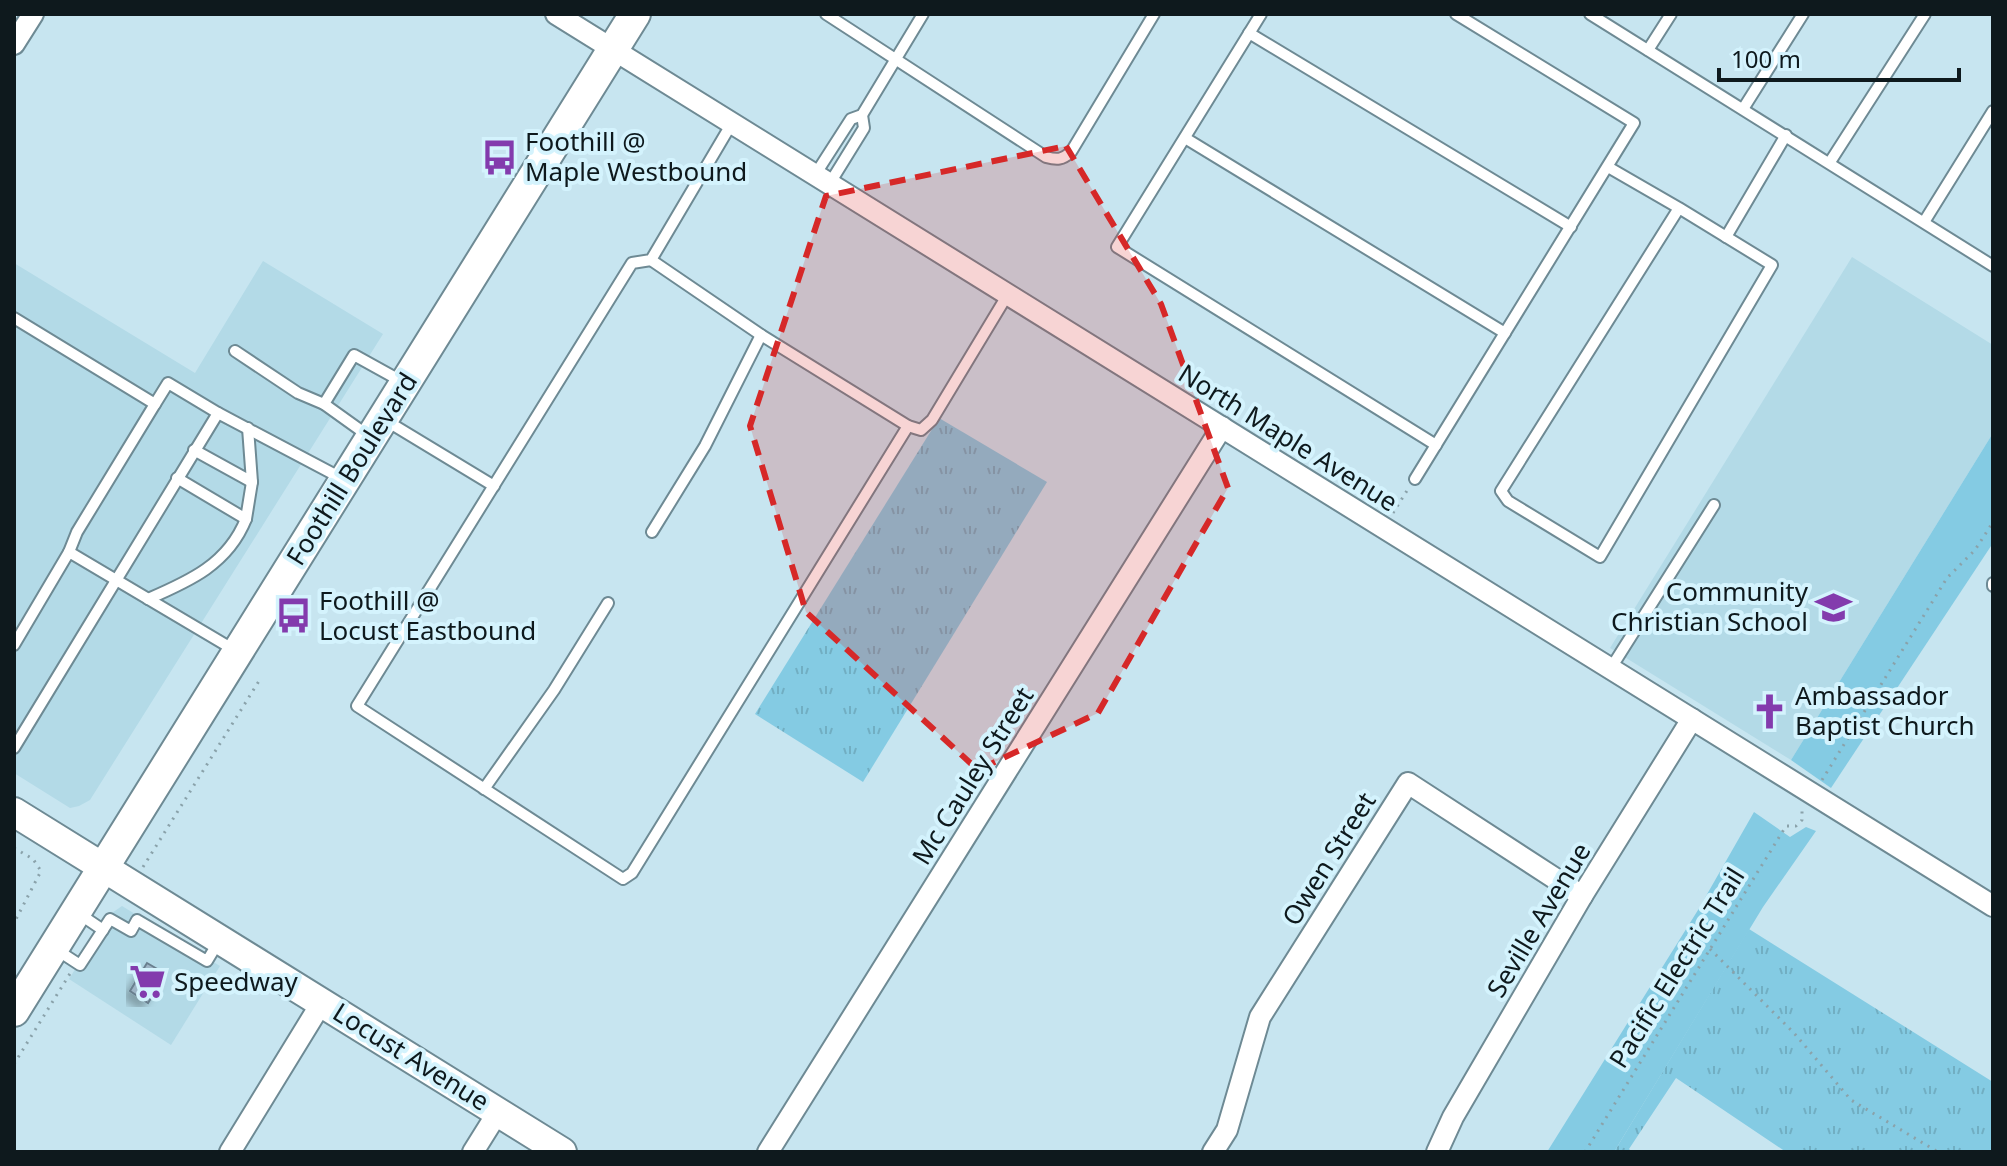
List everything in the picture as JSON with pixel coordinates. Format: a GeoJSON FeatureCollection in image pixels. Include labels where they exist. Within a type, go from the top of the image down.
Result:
{"type":"FeatureCollection","features":[{"type":"Feature","properties":{"kind":"main road","name":"Foothill Boulevard"},"geometry":{"type":"LineString","coordinates":[[14,1011],[635,14]]}},
{"type":"Feature","properties":{"kind":"street"},"geometry":{"type":"LineString","coordinates":[[14,44],[33,14]]}},
{"type":"Feature","properties":{"kind":"street","name":"North Maple Avenue"},"geometry":{"type":"LineString","coordinates":[[556,14],[1993,906]]}},
{"type":"Feature","properties":{"kind":"street","name":"Mc Cauley Street"},"geometry":{"type":"LineString","coordinates":[[768,1152],[1222,427]]}},
{"type":"Feature","properties":{"kind":"street","name":"Seville Avenue"},"geometry":{"type":"LineString","coordinates":[[1437,1152],[1453,1117],[1582,896],[1692,719]]}},
{"type":"Feature","properties":{"kind":"street","name":"Owen Street"},"geometry":{"type":"LineString","coordinates":[[1213,1152],[1227,1130],[1260,1017],[1408,783],[1582,896]]}},
{"type":"Feature","properties":{"kind":"street","name":"Locust Avenue"},"geometry":{"type":"LineString","coordinates":[[14,812],[104,868],[144,909],[179,930],[220,939],[562,1152]]}},
{"type":"Feature","properties":{"kind":"street"},"geometry":{"type":"LineString","coordinates":[[230,1152],[322,1002]]}},
{"type":"Feature","properties":{"kind":"street"},"geometry":{"type":"LineString","coordinates":[[473,1152],[498,1112]]}},
{"type":"Feature","properties":{"kind":"lane"},"geometry":{"type":"LineString","coordinates":[[826,14],[1046,157],[1063,159],[1071,152],[1154,14]]}},
{"type":"Feature","properties":{"kind":"lane"},"geometry":{"type":"LineString","coordinates":[[823,179],[850,150],[864,128],[862,115],[923,14]]}},
{"type":"Feature","properties":{"kind":"lane"},"geometry":{"type":"LineString","coordinates":[[1261,14],[1117,247],[1436,445]]}},
{"type":"Feature","properties":{"kind":"lane"},"geometry":{"type":"LineString","coordinates":[[1415,479],[1634,123],[1456,14]]}},
{"type":"Feature","properties":{"kind":"lane"},"geometry":{"type":"LineString","coordinates":[[1590,14],[1993,266]]}},
{"type":"Feature","properties":{"kind":"lane"},"geometry":{"type":"LineString","coordinates":[[1648,50],[1671,14]]}},
{"type":"Feature","properties":{"kind":"lane"},"geometry":{"type":"LineString","coordinates":[[1743,109],[1803,14]]}},
{"type":"Feature","properties":{"kind":"lane"},"geometry":{"type":"LineString","coordinates":[[1830,162],[1925,14]]}},
{"type":"Feature","properties":{"kind":"lane"},"geometry":{"type":"LineString","coordinates":[[1249,33],[1571,227]]}},
{"type":"Feature","properties":{"kind":"lane"},"geometry":{"type":"LineString","coordinates":[[1924,222],[1993,111]]}},
{"type":"Feature","properties":{"kind":"lane"},"geometry":{"type":"LineString","coordinates":[[823,179],[837,142],[851,119],[862,115]]}},
{"type":"Feature","properties":{"kind":"lane"},"geometry":{"type":"LineString","coordinates":[[651,260],[732,123]]}},
{"type":"Feature","properties":{"kind":"lane"},"geometry":{"type":"LineString","coordinates":[[1726,237],[1786,135]]}},
{"type":"Feature","properties":{"kind":"lane"},"geometry":{"type":"LineString","coordinates":[[1185,138],[1505,333]]}},
{"type":"Feature","properties":{"kind":"lane"},"geometry":{"type":"LineString","coordinates":[[837,142],[850,150]]}},
{"type":"Feature","properties":{"kind":"lane"},"geometry":{"type":"LineString","coordinates":[[1608,167],[1679,208],[1772,265],[1600,557],[1508,501],[1501,491],[1679,208]]}},
{"type":"Feature","properties":{"kind":"lane"},"geometry":{"type":"LineString","coordinates":[[908,426],[632,873],[623,879],[357,706],[632,263],[651,260],[761,335],[908,426],[921,430],[928,426],[1008,294]]}},
{"type":"Feature","properties":{"kind":"lane"},"geometry":{"type":"LineString","coordinates":[[14,318],[155,404]]}},
{"type":"Feature","properties":{"kind":"lane"},"geometry":{"type":"LineString","coordinates":[[652,532],[705,446],[761,335]]}},
{"type":"Feature","properties":{"kind":"lane"},"geometry":{"type":"LineString","coordinates":[[235,351],[298,393],[494,486]]}},
{"type":"Feature","properties":{"kind":"lane"},"geometry":{"type":"LineString","coordinates":[[324,404],[354,355],[405,384]]}},
{"type":"Feature","properties":{"kind":"lane"},"geometry":{"type":"LineString","coordinates":[[14,645],[69,552],[77,532],[168,383],[345,480]]}},
{"type":"Feature","properties":{"kind":"lane"},"geometry":{"type":"LineString","coordinates":[[14,748],[218,413]]}},
{"type":"Feature","properties":{"kind":"lane"},"geometry":{"type":"LineString","coordinates":[[148,599],[195,579],[221,558],[240,535],[252,482],[248,428]]}},
{"type":"Feature","properties":{"kind":"lane"},"geometry":{"type":"LineString","coordinates":[[194,450],[252,482]]}},
{"type":"Feature","properties":{"kind":"lane"},"geometry":{"type":"LineString","coordinates":[[177,478],[246,519]]}},
{"type":"Feature","properties":{"kind":"lane"},"geometry":{"type":"LineString","coordinates":[[1611,668],[1714,505]]}},
{"type":"Feature","properties":{"kind":"lane"},"geometry":{"type":"LineString","coordinates":[[69,552],[238,652]]}},
{"type":"Feature","properties":{"kind":"lane"},"geometry":{"type":"LineString","coordinates":[[484,789],[554,690],[608,603]]}},
{"type":"Feature","properties":{"kind":"lane"},"geometry":{"type":"LineString","coordinates":[[54,948],[80,965],[110,919],[131,931],[144,909]]}},
{"type":"Feature","properties":{"kind":"lane"},"geometry":{"type":"LineString","coordinates":[[76,912],[103,930]]}},
{"type":"Feature","properties":{"kind":"path"},"geometry":{"type":"LineString","coordinates":[[1391,516],[1415,479]]}},
{"type":"Feature","properties":{"kind":"path"},"geometry":{"type":"LineString","coordinates":[[1819,784],[1947,578],[1975,550],[1993,522]]}},
{"type":"Feature","properties":{"kind":"path"},"geometry":{"type":"LineString","coordinates":[[143,867],[259,681]]}},
{"type":"Feature","properties":{"kind":"path","name":"Pacific Electric Trail"},"geometry":{"type":"LineString","coordinates":[[1585,1152],[1786,826],[1796,826],[1802,820],[1801,810]]}},
{"type":"Feature","properties":{"kind":"path"},"geometry":{"type":"LineString","coordinates":[[14,848],[33,859],[41,871],[14,923]]}},
{"type":"Feature","properties":{"kind":"path"},"geometry":{"type":"LineString","coordinates":[[1710,949],[1794,1033],[1851,1100],[1938,1152]]}},
{"type":"Feature","properties":{"kind":"path"},"geometry":{"type":"LineString","coordinates":[[14,1064],[68,978]]}},
{"type":"Feature","properties":{"kind":"highlighted area"},"geometry":{"type":"Polygon","coordinates":[[[1066,146],[1161,304],[1228,488],[1098,713],[978,770],[806,612],[750,426],[826,196],[1066,146]]]}},
{"type":"Feature","properties":{"kind":"shaded area"},"geometry":{"type":"Polygon","coordinates":[[[1852,257],[1993,345],[1993,433],[1791,760],[1610,648],[1852,257]]]}},
{"type":"Feature","properties":{"kind":"shaded area"},"geometry":{"type":"Polygon","coordinates":[[[263,261],[383,334],[90,800],[70,808],[14,773],[14,263],[195,373],[263,261]]]}},
{"type":"Feature","properties":{"kind":"shaded area"},"geometry":{"type":"Polygon","coordinates":[[[122,906],[220,966],[171,1045],[69,979],[109,915],[122,906]]]}},
{"type":"Feature","properties":{"kind":"green space"},"geometry":{"type":"Polygon","coordinates":[[[939,418],[1047,482],[863,782],[755,714],[939,418]]]}},
{"type":"Feature","properties":{"kind":"green space"},"geometry":{"type":"Polygon","coordinates":[[[1993,433],[1993,543],[1831,788],[1791,760],[1993,433]]]}},
{"type":"Feature","properties":{"kind":"green space"},"geometry":{"type":"Polygon","coordinates":[[[1754,812],[1790,837],[1806,827],[1816,831],[1763,907],[1614,1152],[1547,1152],[1698,910],[1754,812]]]}},
{"type":"Feature","properties":{"kind":"green space"},"geometry":{"type":"Polygon","coordinates":[[[1749,929],[1993,1082],[1993,1152],[1786,1152],[1676,1078],[1629,1149],[1632,1152],[1614,1152],[1749,929]]]}},
{"type":"Feature","properties":{"kind":"building","name":"Speedway"},"geometry":{"type":"Polygon","coordinates":[[[147,963],[166,974],[148,1003],[130,991],[147,963]]]}},
{"type":"Feature","properties":{"kind":"place","name":"Foothill @ Maple Westbound"},"geometry":{"type":"Point","coordinates":[499,157]}},
{"type":"Feature","properties":{"kind":"place","name":"Community Christian School"},"geometry":{"type":"Point","coordinates":[1834,607]}},
{"type":"Feature","properties":{"kind":"place","name":"Foothill @ Locust Eastbound"},"geometry":{"type":"Point","coordinates":[293,616]}},
{"type":"Feature","properties":{"kind":"place","name":"Ambassador Baptist Church"},"geometry":{"type":"Point","coordinates":[1769,711]}},
{"type":"Feature","properties":{"kind":"place","name":"Speedway"},"geometry":{"type":"Point","coordinates":[148,982]}}]}
